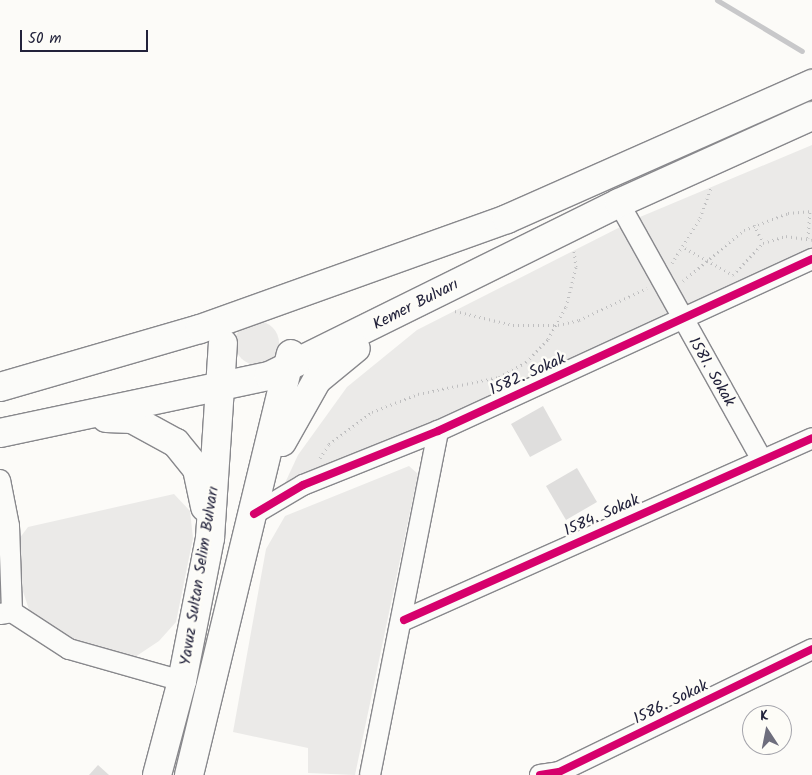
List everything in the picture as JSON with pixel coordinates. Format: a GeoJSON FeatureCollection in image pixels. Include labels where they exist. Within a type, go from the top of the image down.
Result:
{"type":"FeatureCollection","features":[{"type":"Feature","properties":{"kind":"main road"},"geometry":{"type":"LineString","coordinates":[[0,387],[248,310],[507,219],[812,84]]}},
{"type":"Feature","properties":{"kind":"main road","name":"Kemer Bulvarı"},"geometry":{"type":"LineString","coordinates":[[0,433],[222,387],[283,365],[396,315],[619,203],[812,116]]}},
{"type":"Feature","properties":{"kind":"main road"},"geometry":{"type":"LineString","coordinates":[[248,310],[266,310],[282,318],[292,339],[283,365],[247,376],[230,364],[223,343],[230,323],[248,310]]}},
{"type":"Feature","properties":{"kind":"main road"},"geometry":{"type":"LineString","coordinates":[[265,472],[317,380],[396,315]]}},
{"type":"Feature","properties":{"kind":"main road","name":"Yavuz Sultan Selim Bulvarı"},"geometry":{"type":"LineString","coordinates":[[157,775],[182,681],[210,538],[222,387],[223,343]]}},
{"type":"Feature","properties":{"kind":"main road","name":"Yavuz Sultan Selim Bulvarı"},"geometry":{"type":"LineString","coordinates":[[189,775],[265,472],[283,365]]}},
{"type":"Feature","properties":{"kind":"main road"},"geometry":{"type":"LineString","coordinates":[[72,417],[132,419],[176,442],[197,469],[210,538]]}},
{"type":"Feature","properties":{"kind":"street","name":"1581. Sokak"},"geometry":{"type":"LineString","coordinates":[[619,203],[681,321],[762,460]]}},
{"type":"Feature","properties":{"kind":"street","name":"1582. Sokak"},"geometry":{"type":"LineString","coordinates":[[254,514],[303,485],[438,432],[812,259]]}},
{"type":"Feature","properties":{"kind":"street"},"geometry":{"type":"LineString","coordinates":[[370,775],[404,620],[438,432]]}},
{"type":"Feature","properties":{"kind":"street","name":"1584. Sokak"},"geometry":{"type":"LineString","coordinates":[[404,620],[762,460],[809,446]]}},
{"type":"Feature","properties":{"kind":"street"},"geometry":{"type":"LineString","coordinates":[[0,480],[10,526],[6,613],[69,649],[182,681]]}},
{"type":"Feature","properties":{"kind":"street","name":"1586. Sokak"},"geometry":{"type":"LineString","coordinates":[[553,774],[809,656]]}},
{"type":"Feature","properties":{"kind":"path"},"geometry":{"type":"LineString","coordinates":[[455,311],[503,324],[558,325],[622,302],[659,279],[685,248],[711,188]]}},
{"type":"Feature","properties":{"kind":"path"},"geometry":{"type":"LineString","coordinates":[[670,299],[705,259],[754,225],[811,211],[808,238]]}},
{"type":"Feature","properties":{"kind":"path"},"geometry":{"type":"LineString","coordinates":[[754,225],[763,243]]}},
{"type":"Feature","properties":{"kind":"path"},"geometry":{"type":"LineString","coordinates":[[731,282],[733,274],[763,243],[786,236],[812,240]]}},
{"type":"Feature","properties":{"kind":"path"},"geometry":{"type":"LineString","coordinates":[[685,248],[733,274]]}},
{"type":"Feature","properties":{"kind":"path"},"geometry":{"type":"LineString","coordinates":[[318,461],[329,444],[372,412],[418,394],[499,377],[526,362],[558,325],[576,267],[574,251]]}},
{"type":"Feature","properties":{"kind":"shaded area"},"geometry":{"type":"Polygon","coordinates":[[[812,145],[812,251],[434,422],[285,483],[298,455],[347,387],[417,330],[640,217],[812,145]]]}},
{"type":"Feature","properties":{"kind":"shaded area"},"geometry":{"type":"Polygon","coordinates":[[[261,321],[273,327],[278,334],[278,352],[273,359],[266,364],[253,365],[245,362],[238,355],[235,339],[238,331],[245,324],[261,321]]]}},
{"type":"Feature","properties":{"kind":"shaded area"},"geometry":{"type":"Polygon","coordinates":[[[409,466],[418,474],[355,775],[308,773],[308,748],[233,732],[266,549],[285,516],[409,466]]]}},
{"type":"Feature","properties":{"kind":"shaded area"},"geometry":{"type":"Polygon","coordinates":[[[174,494],[190,511],[193,538],[176,622],[159,641],[135,657],[81,648],[32,619],[20,582],[19,539],[28,527],[174,494]]]}},
{"type":"Feature","properties":{"kind":"building"},"geometry":{"type":"Polygon","coordinates":[[[543,406],[562,440],[530,457],[511,424],[543,406]]]}},
{"type":"Feature","properties":{"kind":"building"},"geometry":{"type":"Polygon","coordinates":[[[577,468],[597,502],[566,520],[546,486],[577,468]]]}},
{"type":"Feature","properties":{"kind":"building"},"geometry":{"type":"Polygon","coordinates":[[[98,765],[109,775],[89,775],[98,765]]]}},
{"type":"Feature","properties":{"kind":"waterway"},"geometry":{"type":"LineString","coordinates":[[717,0],[802,51]]}},
{"type":"Feature","properties":{"kind":"cycle path"},"geometry":{"type":"LineString","coordinates":[[254,514],[303,485],[438,431],[812,259]]}},
{"type":"Feature","properties":{"kind":"cycle path"},"geometry":{"type":"LineString","coordinates":[[404,620],[812,438]]}},
{"type":"Feature","properties":{"kind":"cycle path"},"geometry":{"type":"LineString","coordinates":[[540,775],[559,772],[812,649]]}}]}
